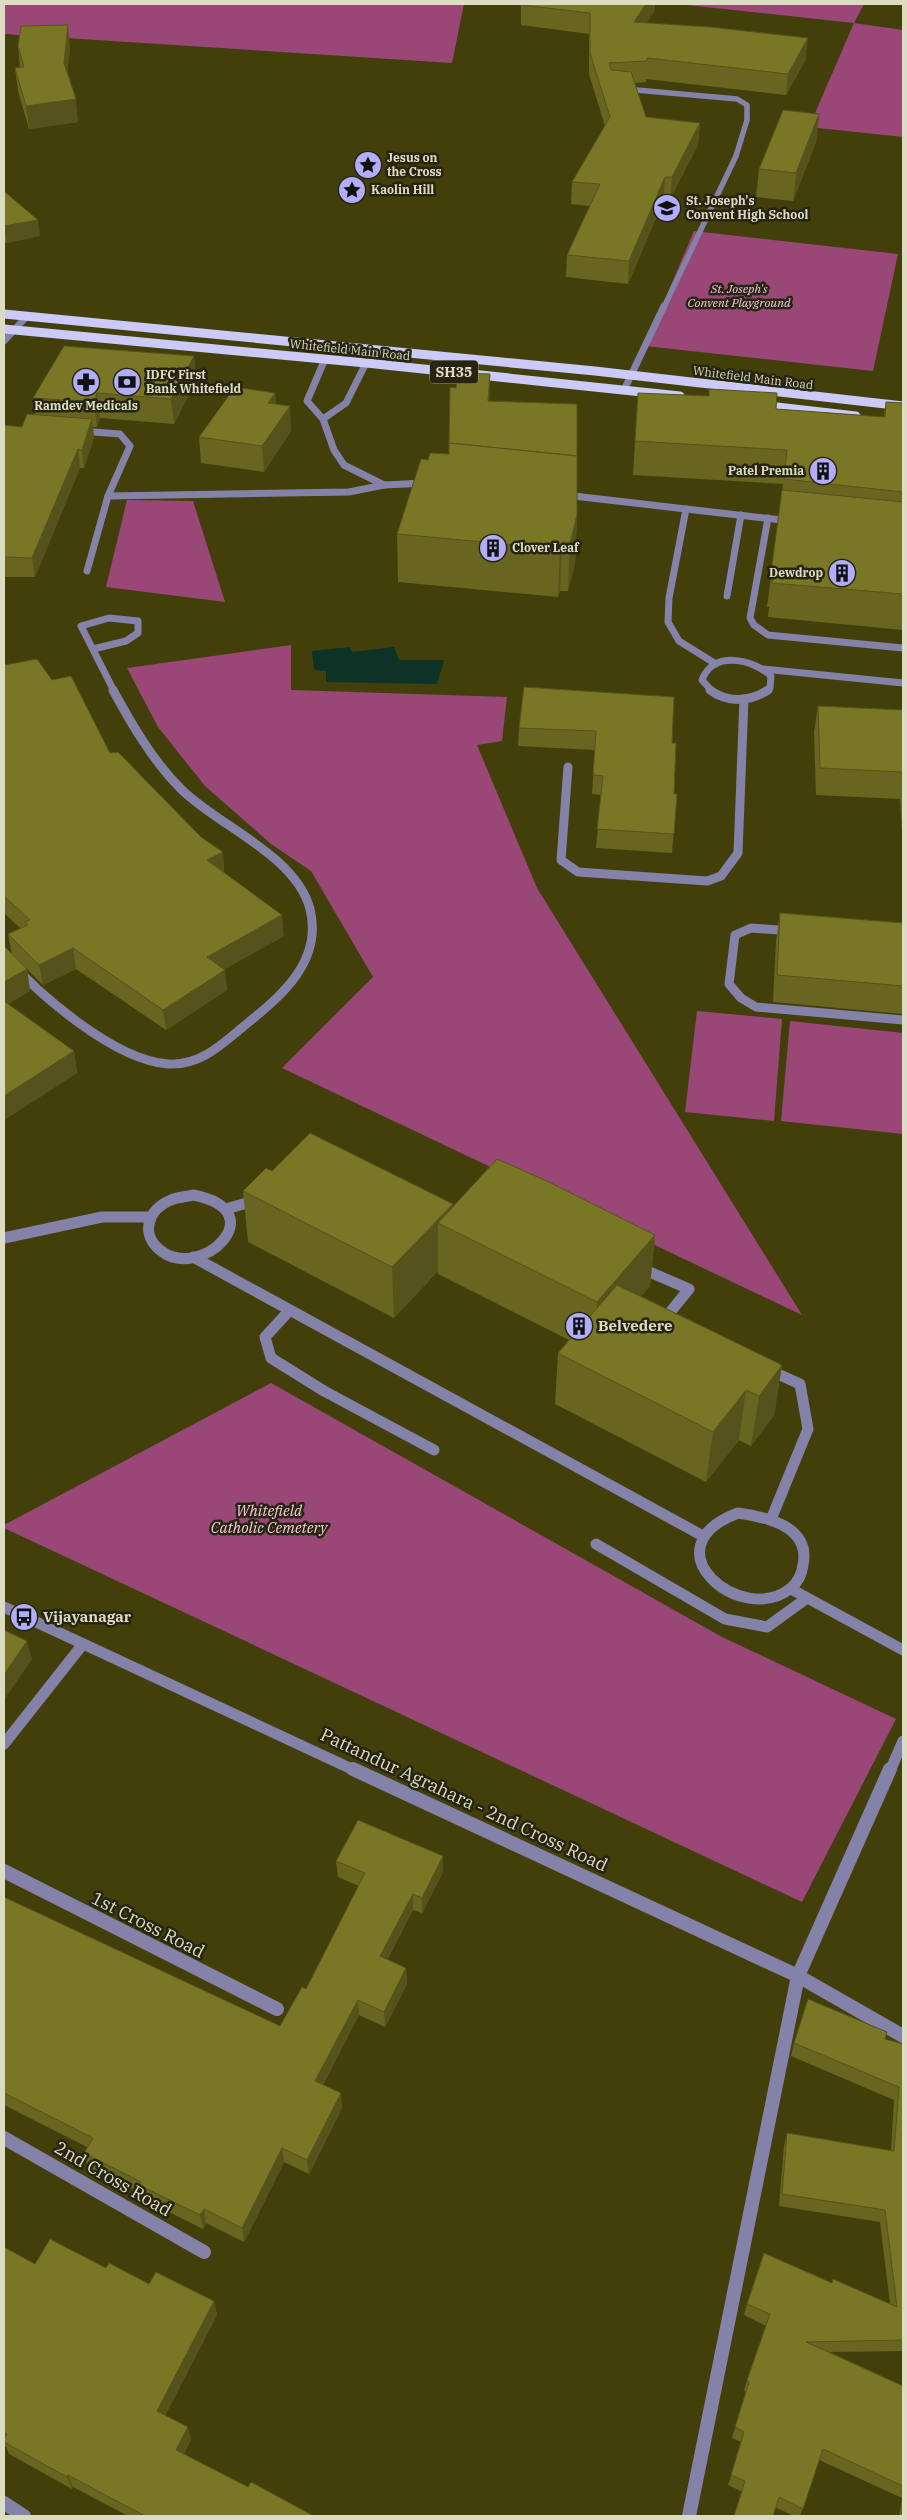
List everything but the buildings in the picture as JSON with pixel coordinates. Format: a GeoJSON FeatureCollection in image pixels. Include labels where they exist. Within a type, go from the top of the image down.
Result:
{"type":"FeatureCollection","features":[{"type":"Feature","properties":{"kind":"main road","name":"Whitefield Main Road"},"geometry":{"type":"LineString","coordinates":[[4,314],[632,375],[903,406]]}},
{"type":"Feature","properties":{"kind":"main road","name":"Whitefield Main Road"},"geometry":{"type":"LineString","coordinates":[[4,329],[366,362],[692,397]]}},
{"type":"Feature","properties":{"kind":"main road","name":"Whitefield Main Road"},"geometry":{"type":"LineString","coordinates":[[749,404],[865,417]]}},
{"type":"Feature","properties":{"kind":"street"},"geometry":{"type":"LineString","coordinates":[[622,88],[737,100],[748,105],[747,120],[736,156],[624,390]]}},
{"type":"Feature","properties":{"kind":"street"},"geometry":{"type":"LineString","coordinates":[[4,341],[27,316]]}},
{"type":"Feature","properties":{"kind":"street"},"geometry":{"type":"LineString","coordinates":[[325,359],[307,401],[323,419],[334,450],[344,465],[384,485]]}},
{"type":"Feature","properties":{"kind":"street"},"geometry":{"type":"LineString","coordinates":[[323,419],[346,403],[366,362]]}},
{"type":"Feature","properties":{"kind":"street"},"geometry":{"type":"LineString","coordinates":[[68,430],[120,434],[127,440],[130,446],[108,496],[87,571]]}},
{"type":"Feature","properties":{"kind":"street"},"geometry":{"type":"LineString","coordinates":[[108,496],[349,492],[384,485],[436,484]]}},
{"type":"Feature","properties":{"kind":"street"},"geometry":{"type":"LineString","coordinates":[[561,495],[797,521]]}},
{"type":"Feature","properties":{"kind":"street"},"geometry":{"type":"LineString","coordinates":[[686,509],[669,598],[668,622],[680,641],[716,664]]}},
{"type":"Feature","properties":{"kind":"street"},"geometry":{"type":"LineString","coordinates":[[727,596],[741,516]]}},
{"type":"Feature","properties":{"kind":"street"},"geometry":{"type":"LineString","coordinates":[[768,518],[750,618],[754,625],[768,635],[903,648]]}},
{"type":"Feature","properties":{"kind":"street"},"geometry":{"type":"LineString","coordinates":[[4,955],[31,985],[108,1043],[143,1058],[178,1064],[192,1062],[214,1051],[276,999],[298,974],[310,946],[314,928],[306,897],[285,869],[250,841],[201,807],[181,790],[152,757],[131,725],[81,626],[90,621],[124,616],[138,620],[138,633],[126,641],[93,649]]}},
{"type":"Feature","properties":{"kind":"street"},"geometry":{"type":"LineString","coordinates":[[764,669],[771,676],[770,688],[764,694],[744,699],[722,696],[705,686],[702,680],[704,674],[716,664],[736,660],[748,662],[764,669],[903,683]]}},
{"type":"Feature","properties":{"kind":"street"},"geometry":{"type":"LineString","coordinates":[[568,767],[561,860],[578,872],[707,881],[721,876],[738,852],[744,699]]}},
{"type":"Feature","properties":{"kind":"street"},"geometry":{"type":"LineString","coordinates":[[799,931],[751,928],[735,935],[729,984],[741,998],[756,1007],[903,1020]]}},
{"type":"Feature","properties":{"kind":"street"},"geometry":{"type":"LineString","coordinates":[[226,1209],[256,1200],[264,1194]]}},
{"type":"Feature","properties":{"kind":"street"},"geometry":{"type":"LineString","coordinates":[[193,1257],[220,1246],[232,1228],[231,1218],[226,1209],[206,1197],[180,1196],[156,1208],[150,1217],[147,1232],[154,1246],[165,1253],[193,1257],[703,1536]]}},
{"type":"Feature","properties":{"kind":"street"},"geometry":{"type":"LineString","coordinates":[[4,1238],[102,1217],[150,1217]]}},
{"type":"Feature","properties":{"kind":"street"},"geometry":{"type":"LineString","coordinates":[[625,1261],[689,1290],[662,1322],[670,1326]]}},
{"type":"Feature","properties":{"kind":"street"},"geometry":{"type":"LineString","coordinates":[[289,1311],[265,1337],[271,1358],[324,1391],[434,1450]]}},
{"type":"Feature","properties":{"kind":"street"},"geometry":{"type":"LineString","coordinates":[[757,1365],[800,1384],[808,1429],[772,1517]]}},
{"type":"Feature","properties":{"kind":"street"},"geometry":{"type":"LineString","coordinates":[[738,1513],[755,1513],[772,1517],[787,1525],[798,1537],[804,1550],[805,1565],[800,1578],[791,1589],[776,1597],[759,1599],[741,1597],[725,1591],[712,1580],[703,1567],[700,1552],[703,1536],[710,1527],[723,1518],[738,1513]]}},
{"type":"Feature","properties":{"kind":"street"},"geometry":{"type":"LineString","coordinates":[[596,1544],[726,1620],[767,1627],[807,1598]]}},
{"type":"Feature","properties":{"kind":"street"},"geometry":{"type":"LineString","coordinates":[[791,1589],[903,1650]]}},
{"type":"Feature","properties":{"kind":"street","name":"Pattandur Agrahara - 2nd Cross Road"},"geometry":{"type":"LineString","coordinates":[[4,1607],[798,1976],[903,2036]]}},
{"type":"Feature","properties":{"kind":"street"},"geometry":{"type":"LineString","coordinates":[[4,1744],[83,1644]]}},
{"type":"Feature","properties":{"kind":"street"},"geometry":{"type":"LineString","coordinates":[[689,2516],[798,1976],[903,1740]]}},
{"type":"Feature","properties":{"kind":"street","name":"1st Cross Road"},"geometry":{"type":"LineString","coordinates":[[4,1871],[277,2009]]}},
{"type":"Feature","properties":{"kind":"street","name":"2nd Cross Road"},"geometry":{"type":"LineString","coordinates":[[4,2138],[204,2252]]}},
{"type":"Feature","properties":{"kind":"street"},"geometry":{"type":"LineString","coordinates":[[4,2503],[24,2516]]}},
{"type":"Feature","properties":{"kind":"green space"},"geometry":{"type":"Polygon","coordinates":[[[4,4],[464,4],[452,63],[4,34],[4,4]]]}},
{"type":"Feature","properties":{"kind":"green space"},"geometry":{"type":"Polygon","coordinates":[[[677,4],[864,4],[854,23],[677,4]]]}},
{"type":"Feature","properties":{"kind":"green space"},"geometry":{"type":"Polygon","coordinates":[[[854,23],[903,30],[903,137],[809,127],[854,23]]]}},
{"type":"Feature","properties":{"kind":"green space","name":"St. Joseph's Convent Playground"},"geometry":{"type":"Polygon","coordinates":[[[694,231],[898,254],[873,371],[645,346],[694,231]]]}},
{"type":"Feature","properties":{"kind":"green space"},"geometry":{"type":"Polygon","coordinates":[[[127,500],[193,501],[225,602],[106,587],[127,500]]]}},
{"type":"Feature","properties":{"kind":"green space"},"geometry":{"type":"Polygon","coordinates":[[[291,645],[291,690],[507,697],[502,741],[477,745],[537,888],[802,1315],[282,1068],[373,977],[311,871],[271,844],[205,786],[158,727],[127,668],[291,645]]]}},
{"type":"Feature","properties":{"kind":"green space"},"geometry":{"type":"Polygon","coordinates":[[[697,1011],[782,1019],[774,1121],[685,1112],[697,1011]]]}},
{"type":"Feature","properties":{"kind":"green space"},"geometry":{"type":"Polygon","coordinates":[[[790,1021],[903,1033],[903,1134],[781,1121],[790,1021]]]}},
{"type":"Feature","properties":{"kind":"green space","name":"Whitefield Catholic Cemetery"},"geometry":{"type":"Polygon","coordinates":[[[271,1383],[722,1637],[896,1719],[802,1902],[4,1528],[4,1525],[271,1383]]]}},
{"type":"Feature","properties":{"kind":"shaded area"},"geometry":{"type":"Polygon","coordinates":[[[350,647],[352,652],[394,647],[399,660],[444,660],[437,684],[326,682],[326,671],[314,670],[312,651],[350,647]]]}},
{"type":"Feature","properties":{"kind":"place","name":"Jesus on the Cross"},"geometry":{"type":"Point","coordinates":[368,165]}},
{"type":"Feature","properties":{"kind":"place","name":"Kaolin Hill"},"geometry":{"type":"Point","coordinates":[352,190]}},
{"type":"Feature","properties":{"kind":"place","name":"St. Joseph's Convent High School"},"geometry":{"type":"Point","coordinates":[667,208]}},
{"type":"Feature","properties":{"kind":"place","name":"Ramdev Medicals"},"geometry":{"type":"Point","coordinates":[86,382]}},
{"type":"Feature","properties":{"kind":"place","name":"IDFC First Bank Whitefield"},"geometry":{"type":"Point","coordinates":[127,382]}},
{"type":"Feature","properties":{"kind":"place","name":"Patel Premia"},"geometry":{"type":"Point","coordinates":[823,471]}},
{"type":"Feature","properties":{"kind":"place","name":"Clover Leaf"},"geometry":{"type":"Point","coordinates":[493,548]}},
{"type":"Feature","properties":{"kind":"place","name":"Dewdrop"},"geometry":{"type":"Point","coordinates":[842,573]}},
{"type":"Feature","properties":{"kind":"place","name":"Belvedere"},"geometry":{"type":"Point","coordinates":[579,1326]}},
{"type":"Feature","properties":{"kind":"place","name":"Vijayanagar"},"geometry":{"type":"Point","coordinates":[24,1617]}}]}
